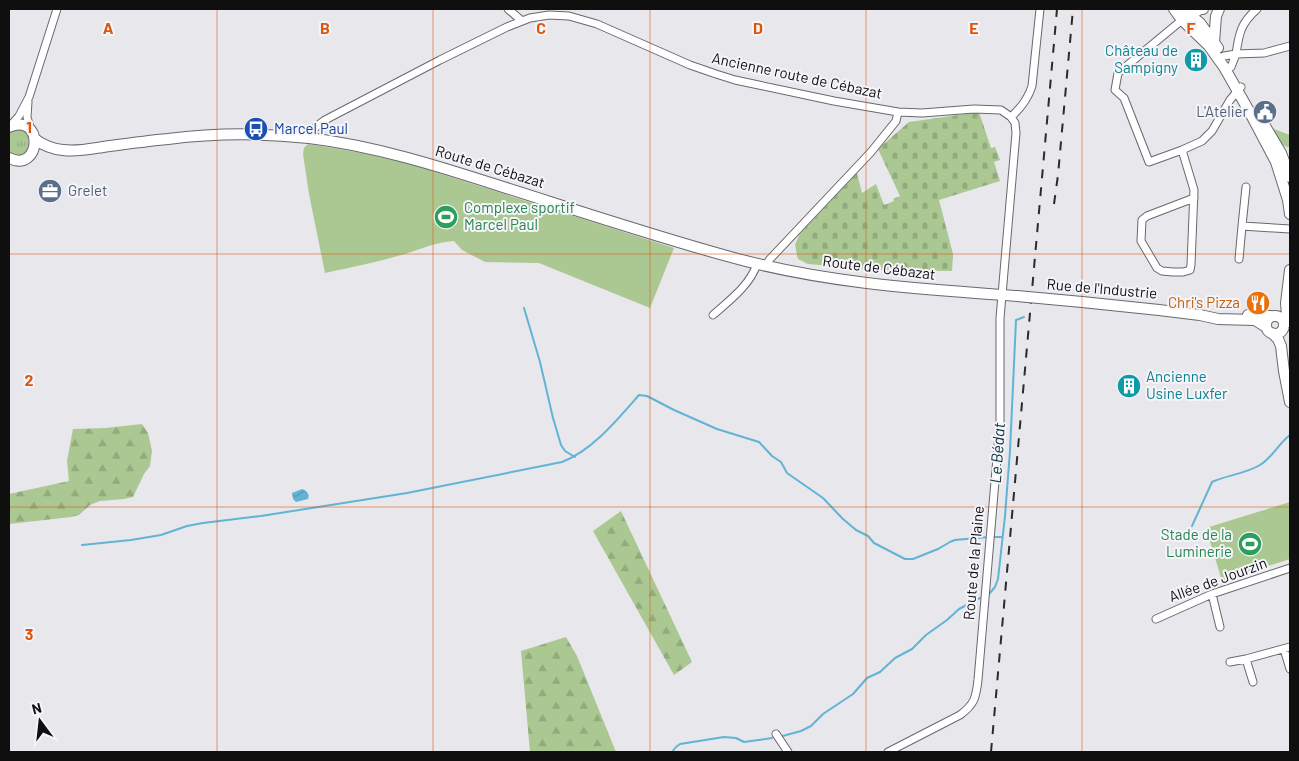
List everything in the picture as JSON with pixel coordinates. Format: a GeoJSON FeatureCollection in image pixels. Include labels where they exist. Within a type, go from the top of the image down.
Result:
{"type":"FeatureCollection","features":[{"type":"Feature","properties":{"kind":"main road"},"geometry":{"type":"LineString","coordinates":[[1174,9],[1192,14],[1207,32],[1285,166],[1290,214]]}},
{"type":"Feature","properties":{"kind":"main road"},"geometry":{"type":"LineString","coordinates":[[1215,11],[1207,32],[1209,46],[1218,50],[1231,67],[1239,89]]}},
{"type":"Feature","properties":{"kind":"main road","name":"Route de Cébazat"},"geometry":{"type":"LineString","coordinates":[[10,126],[22,125],[48,147],[64,150],[82,150]]}},
{"type":"Feature","properties":{"kind":"main road"},"geometry":{"type":"LineString","coordinates":[[31,155],[36,145],[33,135]]}},
{"type":"Feature","properties":{"kind":"main road","name":"Route de Cébazat"},"geometry":{"type":"LineString","coordinates":[[9,158],[18,161],[31,155],[65,154],[82,150],[204,135],[265,135],[309,138],[410,158],[682,243],[761,265],[852,282],[1002,295]]}},
{"type":"Feature","properties":{"kind":"main road"},"geometry":{"type":"LineString","coordinates":[[1269,330],[1278,334],[1284,327],[1287,314],[1290,270]]}},
{"type":"Feature","properties":{"kind":"main road","name":"Rue de l'Industrie"},"geometry":{"type":"LineString","coordinates":[[1002,295],[1136,307],[1218,319],[1255,320],[1269,330]]}},
{"type":"Feature","properties":{"kind":"main road"},"geometry":{"type":"LineString","coordinates":[[1288,302],[1267,321],[1269,330],[1278,339],[1281,346],[1290,402]]}},
{"type":"Feature","properties":{"kind":"main road","name":"Rue de l'Industrie"},"geometry":{"type":"LineString","coordinates":[[1200,315],[1273,316]]}},
{"type":"Feature","properties":{"kind":"main road"},"geometry":{"type":"LineString","coordinates":[[1273,316],[1282,319],[1290,378]]}},
{"type":"Feature","properties":{"kind":"street"},"geometry":{"type":"LineString","coordinates":[[10,126],[19,116],[29,97],[57,9]]}},
{"type":"Feature","properties":{"kind":"street"},"geometry":{"type":"LineString","coordinates":[[508,9],[522,21]]}},
{"type":"Feature","properties":{"kind":"street"},"geometry":{"type":"LineString","coordinates":[[1002,295],[1016,133],[1015,123],[1011,117],[1020,109],[1032,86],[1040,9]]}},
{"type":"Feature","properties":{"kind":"street"},"geometry":{"type":"LineString","coordinates":[[1231,67],[1236,54],[1238,34],[1242,25],[1257,9]]}},
{"type":"Feature","properties":{"kind":"street"},"geometry":{"type":"LineString","coordinates":[[1192,14],[1118,73],[1115,90],[1124,98],[1149,162],[1202,141],[1212,131],[1230,100],[1239,89]]}},
{"type":"Feature","properties":{"kind":"street","name":"Ancienne route de Cébazat"},"geometry":{"type":"LineString","coordinates":[[309,138],[316,126],[325,120],[440,60],[507,27],[538,16],[548,15],[570,16],[597,24],[690,65],[735,80],[834,101],[898,112],[922,113],[987,109],[1001,110],[1011,117]]}},
{"type":"Feature","properties":{"kind":"street"},"geometry":{"type":"LineString","coordinates":[[1218,50],[1236,54],[1264,53],[1290,46]]}},
{"type":"Feature","properties":{"kind":"street"},"geometry":{"type":"LineString","coordinates":[[29,97],[27,116],[33,135]]}},
{"type":"Feature","properties":{"kind":"street"},"geometry":{"type":"LineString","coordinates":[[713,315],[730,300],[761,265],[770,259],[871,152],[896,120],[898,112]]}},
{"type":"Feature","properties":{"kind":"street"},"geometry":{"type":"LineString","coordinates":[[1182,150],[1194,190],[1194,198],[1191,265],[1190,270],[1183,272],[1162,271],[1157,268],[1141,241],[1142,220],[1147,216],[1194,198]]}},
{"type":"Feature","properties":{"kind":"street"},"geometry":{"type":"LineString","coordinates":[[1239,260],[1246,187]]}},
{"type":"Feature","properties":{"kind":"street"},"geometry":{"type":"LineString","coordinates":[[1242,226],[1290,230]]}},
{"type":"Feature","properties":{"kind":"street","name":"Route de la Plaine"},"geometry":{"type":"LineString","coordinates":[[888,752],[960,715],[973,704],[976,695],[1000,423],[1002,295]]}},
{"type":"Feature","properties":{"kind":"street","name":"Allée de Jourzin"},"geometry":{"type":"LineString","coordinates":[[1156,619],[1212,594],[1290,568]]}},
{"type":"Feature","properties":{"kind":"street"},"geometry":{"type":"LineString","coordinates":[[1212,594],[1220,627]]}},
{"type":"Feature","properties":{"kind":"street"},"geometry":{"type":"LineString","coordinates":[[1230,662],[1287,648],[1290,669]]}},
{"type":"Feature","properties":{"kind":"street"},"geometry":{"type":"LineString","coordinates":[[1246,659],[1253,682]]}},
{"type":"Feature","properties":{"kind":"street"},"geometry":{"type":"LineString","coordinates":[[776,734],[788,752]]}},
{"type":"Feature","properties":{"kind":"green space"},"geometry":{"type":"Polygon","coordinates":[[[979,112],[991,148],[995,147],[1000,160],[994,162],[1000,181],[939,200],[953,254],[952,271],[876,270],[808,264],[798,259],[795,245],[799,235],[857,173],[862,193],[876,184],[884,205],[900,196],[878,149],[909,122],[979,112]]]}},
{"type":"Feature","properties":{"kind":"green space"},"geometry":{"type":"Polygon","coordinates":[[[18,129],[23,130],[29,135],[31,146],[24,154],[16,156],[9,153],[9,132],[18,129]]]}},
{"type":"Feature","properties":{"kind":"green space"},"geometry":{"type":"Polygon","coordinates":[[[1274,129],[1290,135],[1290,147],[1280,142],[1274,129]]]}},
{"type":"Feature","properties":{"kind":"green space","name":"Complexe sportif Marcel Paul"},"geometry":{"type":"Polygon","coordinates":[[[308,144],[361,153],[413,165],[674,248],[650,308],[539,263],[485,262],[462,250],[454,241],[435,244],[405,254],[325,273],[303,154],[304,148],[308,144]]]}},
{"type":"Feature","properties":{"kind":"green space"},"geometry":{"type":"Polygon","coordinates":[[[142,424],[148,433],[152,451],[150,466],[133,497],[100,501],[90,505],[79,515],[71,517],[9,524],[9,494],[69,481],[67,461],[73,429],[142,424]]]}},
{"type":"Feature","properties":{"kind":"green space","name":"Stade de la Luminerie"},"geometry":{"type":"Polygon","coordinates":[[[1290,502],[1290,559],[1222,581],[1206,528],[1290,502]]]}},
{"type":"Feature","properties":{"kind":"green space"},"geometry":{"type":"Polygon","coordinates":[[[621,511],[692,662],[674,675],[593,531],[621,511]]]}},
{"type":"Feature","properties":{"kind":"green space"},"geometry":{"type":"Polygon","coordinates":[[[566,637],[577,656],[616,752],[530,752],[521,651],[566,637]]]}},
{"type":"Feature","properties":{"kind":"water"},"geometry":{"type":"Polygon","coordinates":[[[302,489],[308,493],[308,499],[296,502],[293,499],[292,493],[302,489]]]}},
{"type":"Feature","properties":{"kind":"waterway"},"geometry":{"type":"LineString","coordinates":[[524,308],[561,445],[565,451],[575,457]]}},
{"type":"Feature","properties":{"kind":"waterway","name":"Le Bédat"},"geometry":{"type":"LineString","coordinates":[[989,594],[995,587],[998,579],[1005,516],[1016,320],[1024,317]]}},
{"type":"Feature","properties":{"kind":"waterway"},"geometry":{"type":"LineString","coordinates":[[82,545],[131,540],[161,535],[187,526],[203,523],[261,516],[407,493],[562,462],[573,457],[594,442],[639,395],[647,396],[717,429],[759,442],[772,456],[781,462],[787,473],[823,498],[856,530],[868,536],[874,543],[905,559],[913,559],[955,540],[988,537]]}},
{"type":"Feature","properties":{"kind":"waterway"},"geometry":{"type":"LineString","coordinates":[[1192,526],[1212,482],[1260,465],[1290,435]]}},
{"type":"Feature","properties":{"kind":"waterway"},"geometry":{"type":"LineString","coordinates":[[993,537],[1002,537]]}},
{"type":"Feature","properties":{"kind":"waterway","name":"Le Bédat"},"geometry":{"type":"LineString","coordinates":[[779,737],[811,726],[823,714],[853,694],[867,678],[880,672],[895,658],[912,649],[926,635],[959,609],[980,598]]}},
{"type":"Feature","properties":{"kind":"waterway","name":"Le Bédat"},"geometry":{"type":"LineString","coordinates":[[672,752],[680,744],[724,737],[736,738],[744,742],[772,738]]}},
{"type":"Feature","properties":{"kind":"railway"},"geometry":{"type":"LineString","coordinates":[[991,752],[1057,9]]}},
{"type":"Feature","properties":{"kind":"railway"},"geometry":{"type":"LineString","coordinates":[[1054,204],[1073,9]]}},
{"type":"Feature","properties":{"kind":"place","name":"Château de Sampigny"},"geometry":{"type":"Point","coordinates":[1196,60]}},
{"type":"Feature","properties":{"kind":"place","name":"L'Atelier"},"geometry":{"type":"Point","coordinates":[1265,112]}},
{"type":"Feature","properties":{"kind":"place","name":"Marcel Paul"},"geometry":{"type":"Point","coordinates":[256,129]}},
{"type":"Feature","properties":{"kind":"place","name":"Grelet"},"geometry":{"type":"Point","coordinates":[50,191]}},
{"type":"Feature","properties":{"kind":"place","name":"Complexe sportif Marcel Paul"},"geometry":{"type":"Point","coordinates":[446,217]}},
{"type":"Feature","properties":{"kind":"place","name":"Chri's Pizza"},"geometry":{"type":"Point","coordinates":[1258,303]}},
{"type":"Feature","properties":{"kind":"place","name":"Ancienne Usine Luxfer"},"geometry":{"type":"Point","coordinates":[1129,386]}},
{"type":"Feature","properties":{"kind":"place","name":"Stade de la Luminerie"},"geometry":{"type":"Point","coordinates":[1250,544]}}]}
